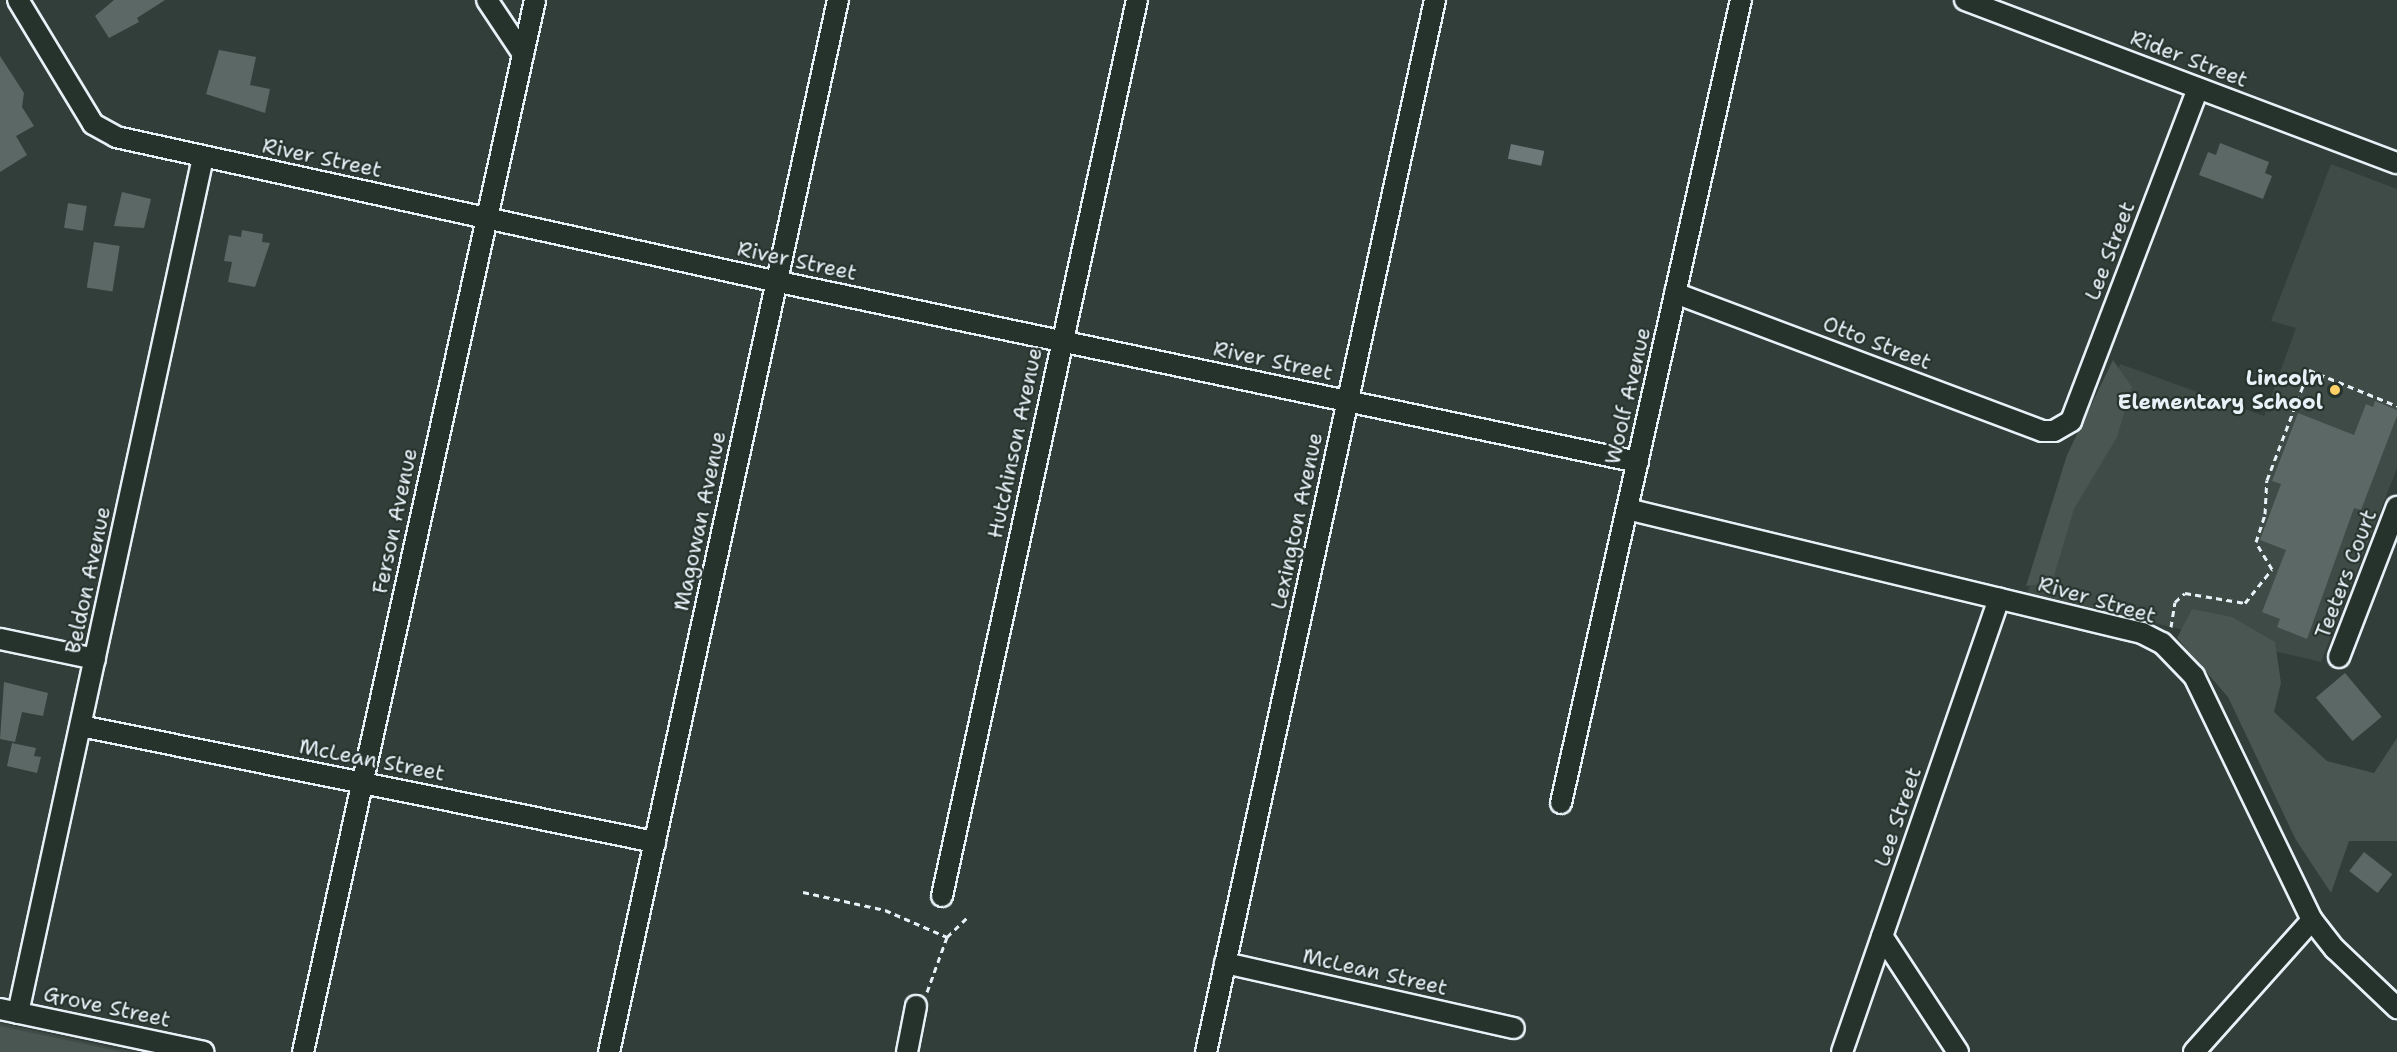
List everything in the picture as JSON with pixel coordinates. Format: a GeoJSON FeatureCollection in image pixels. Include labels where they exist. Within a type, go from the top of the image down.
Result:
{"type":"FeatureCollection","features":[{"type":"Feature","properties":{"kind":"street","name":"River Street"},"geometry":{"type":"LineString","coordinates":[[18,0],[93,124],[116,137],[776,282],[1638,462]]}},
{"type":"Feature","properties":{"kind":"street"},"geometry":{"type":"LineString","coordinates":[[487,0],[523,54]]}},
{"type":"Feature","properties":{"kind":"street","name":"Ferson Avenue"},"geometry":{"type":"LineString","coordinates":[[303,1052],[535,0]]}},
{"type":"Feature","properties":{"kind":"street","name":"Magowan Avenue"},"geometry":{"type":"LineString","coordinates":[[609,1052],[838,0]]}},
{"type":"Feature","properties":{"kind":"street","name":"Hutchinson Avenue"},"geometry":{"type":"LineString","coordinates":[[942,896],[1137,0]]}},
{"type":"Feature","properties":{"kind":"street","name":"Lexington Avenue"},"geometry":{"type":"LineString","coordinates":[[1206,1052],[1435,0]]}},
{"type":"Feature","properties":{"kind":"street","name":"Woolf Avenue"},"geometry":{"type":"LineString","coordinates":[[1561,803],[1741,0]]}},
{"type":"Feature","properties":{"kind":"street","name":"Rider Street"},"geometry":{"type":"LineString","coordinates":[[1965,0],[2397,163]]}},
{"type":"Feature","properties":{"kind":"street","name":"Lee Street"},"geometry":{"type":"LineString","coordinates":[[2063,427],[2070,421],[2198,88]]}},
{"type":"Feature","properties":{"kind":"street","name":"Beldon Avenue"},"geometry":{"type":"LineString","coordinates":[[9,1011],[81,726],[203,157]]}},
{"type":"Feature","properties":{"kind":"street","name":"Otto Street"},"geometry":{"type":"LineString","coordinates":[[1675,293],[2042,431],[2063,427]]}},
{"type":"Feature","properties":{"kind":"street","name":"Teeters Court"},"geometry":{"type":"LineString","coordinates":[[2339,657],[2397,507]]}},
{"type":"Feature","properties":{"kind":"street","name":"River Street"},"geometry":{"type":"LineString","coordinates":[[1627,509],[2142,633],[2180,658],[2194,676],[2312,920],[2335,949],[2397,1008]]}},
{"type":"Feature","properties":{"kind":"street","name":"Lee Street"},"geometry":{"type":"LineString","coordinates":[[1842,1052],[1998,598]]}},
{"type":"Feature","properties":{"kind":"street"},"geometry":{"type":"LineString","coordinates":[[0,639],[95,659]]}},
{"type":"Feature","properties":{"kind":"street","name":"McLean Street"},"geometry":{"type":"LineString","coordinates":[[81,726],[654,842]]}},
{"type":"Feature","properties":{"kind":"street"},"geometry":{"type":"LineString","coordinates":[[2194,1052],[2312,920]]}},
{"type":"Feature","properties":{"kind":"street"},"geometry":{"type":"LineString","coordinates":[[1882,936],[1958,1052]]}},
{"type":"Feature","properties":{"kind":"street","name":"McLean Street"},"geometry":{"type":"LineString","coordinates":[[1225,963],[1514,1028]]}},
{"type":"Feature","properties":{"kind":"street"},"geometry":{"type":"LineString","coordinates":[[907,1052],[916,1006]]}},
{"type":"Feature","properties":{"kind":"street","name":"Grove Street"},"geometry":{"type":"LineString","coordinates":[[9,1011],[204,1052]]}},
{"type":"Feature","properties":{"kind":"path"},"geometry":{"type":"LineString","coordinates":[[2170,627],[2175,603],[2185,593],[2245,603],[2272,569],[2256,542],[2265,514],[2267,480],[2309,370],[2397,406]]}},
{"type":"Feature","properties":{"kind":"path"},"geometry":{"type":"LineString","coordinates":[[803,892],[885,910],[947,937]]}},
{"type":"Feature","properties":{"kind":"path"},"geometry":{"type":"LineString","coordinates":[[928,989],[947,937],[969,916]]}},
{"type":"Feature","properties":{"kind":"shaded area"},"geometry":{"type":"Polygon","coordinates":[[[1511,144],[1544,151],[1541,166],[1508,159],[1511,144]]]}},
{"type":"Feature","properties":{"kind":"shaded area","name":"Lincoln Elementary School"},"geometry":{"type":"Polygon","coordinates":[[[2331,164],[2397,189],[2397,468],[2321,662],[2027,593],[2120,364],[2264,416],[2296,328],[2271,321],[2331,164]]]}},
{"type":"Feature","properties":{"kind":"shaded area"},"geometry":{"type":"Polygon","coordinates":[[[2113,360],[2132,387],[2117,437],[2074,509],[2052,583],[2026,586],[2067,455],[2113,360]]]}},
{"type":"Feature","properties":{"kind":"shaded area"},"geometry":{"type":"Polygon","coordinates":[[[2192,609],[2232,617],[2275,642],[2281,683],[2274,712],[2327,761],[2374,773],[2397,738],[2397,841],[2349,841],[2331,893],[2296,840],[2228,697],[2177,638],[2192,609]]]}},
{"type":"Feature","properties":{"kind":"shaded area"},"geometry":{"type":"Polygon","coordinates":[[[0,1023],[133,1052],[0,1052],[0,1023]]]}},
{"type":"Feature","properties":{"kind":"shaded area"},"geometry":{"type":"Polygon","coordinates":[[[0,1026],[122,1052],[0,1052],[0,1026]]]}},
{"type":"Feature","properties":{"kind":"building"},"geometry":{"type":"Polygon","coordinates":[[[114,0],[165,0],[137,18],[139,22],[109,38],[95,16],[114,0]]]}},
{"type":"Feature","properties":{"kind":"building"},"geometry":{"type":"Polygon","coordinates":[[[219,50],[256,57],[250,85],[270,89],[265,113],[206,94],[219,50]]]}},
{"type":"Feature","properties":{"kind":"building"},"geometry":{"type":"Polygon","coordinates":[[[0,56],[24,93],[22,107],[34,126],[16,136],[27,155],[0,172],[0,56]]]}},
{"type":"Feature","properties":{"kind":"building"},"geometry":{"type":"Polygon","coordinates":[[[2220,143],[2269,162],[2265,173],[2272,176],[2263,199],[2199,175],[2208,152],[2216,155],[2220,143]]]}},
{"type":"Feature","properties":{"kind":"building"},"geometry":{"type":"Polygon","coordinates":[[[122,192],[151,199],[144,228],[114,226],[122,192]]]}},
{"type":"Feature","properties":{"kind":"building"},"geometry":{"type":"Polygon","coordinates":[[[68,203],[87,206],[83,231],[64,228],[68,203]]]}},
{"type":"Feature","properties":{"kind":"building"},"geometry":{"type":"Polygon","coordinates":[[[242,230],[263,234],[262,242],[270,243],[255,287],[228,282],[232,262],[224,261],[229,235],[241,237],[242,230]]]}},
{"type":"Feature","properties":{"kind":"building"},"geometry":{"type":"Polygon","coordinates":[[[94,242],[120,246],[112,292],[87,287],[94,242]]]}},
{"type":"Feature","properties":{"kind":"building","name":"Lincoln Elementary School"},"geometry":{"type":"Polygon","coordinates":[[[2375,401],[2397,410],[2397,416],[2361,510],[2354,508],[2307,639],[2277,627],[2280,619],[2262,612],[2286,550],[2260,540],[2281,484],[2272,481],[2298,413],[2354,435],[2366,404],[2373,407],[2375,401]]]}},
{"type":"Feature","properties":{"kind":"building"},"geometry":{"type":"Polygon","coordinates":[[[2345,673],[2382,717],[2353,741],[2316,697],[2345,673]]]}},
{"type":"Feature","properties":{"kind":"building"},"geometry":{"type":"Polygon","coordinates":[[[4,682],[48,693],[43,716],[22,712],[15,742],[0,739],[4,682]]]}},
{"type":"Feature","properties":{"kind":"building"},"geometry":{"type":"Polygon","coordinates":[[[12,743],[36,748],[34,756],[41,757],[37,773],[7,766],[12,743]]]}},
{"type":"Feature","properties":{"kind":"building"},"geometry":{"type":"Polygon","coordinates":[[[2364,852],[2392,874],[2378,893],[2349,871],[2364,852]]]}},
{"type":"Feature","properties":{"kind":"place","name":"Lincoln Elementary School"},"geometry":{"type":"Point","coordinates":[2335,390]}}]}
